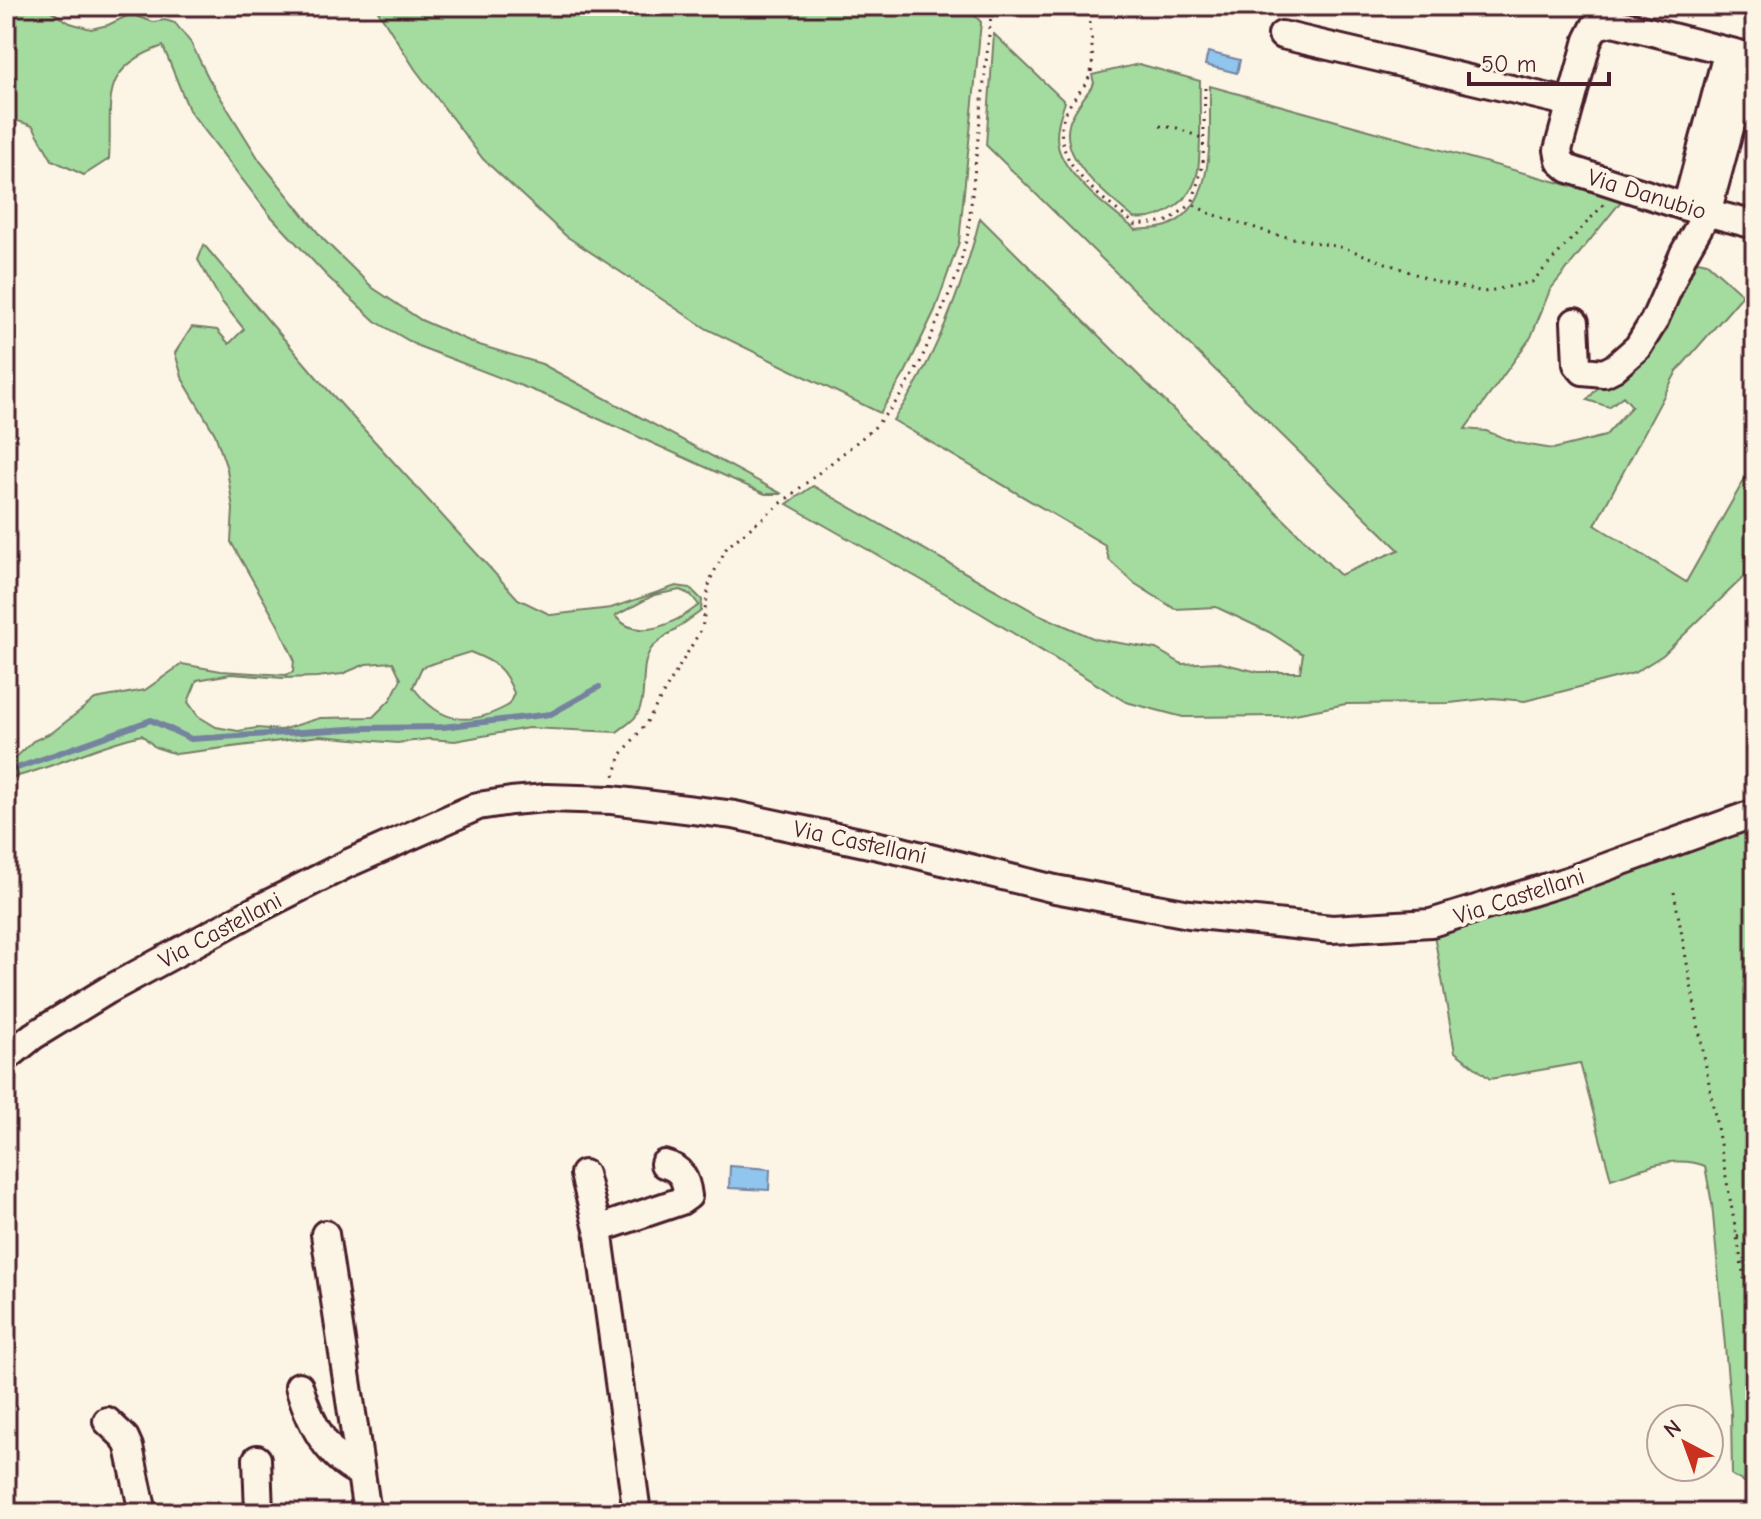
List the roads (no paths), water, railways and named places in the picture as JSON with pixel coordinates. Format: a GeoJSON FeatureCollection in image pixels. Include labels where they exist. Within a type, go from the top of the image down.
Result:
{"type":"FeatureCollection","features":[{"type":"Feature","properties":{"kind":"street","name":"Via Danubio"},"geometry":{"type":"LineString","coordinates":[[1741,65],[1613,22],[1595,26],[1590,34],[1558,150],[1560,161],[1569,169],[1755,225]]}},
{"type":"Feature","properties":{"kind":"street"},"geometry":{"type":"LineString","coordinates":[[1282,35],[1571,103]]}},
{"type":"Feature","properties":{"kind":"street"},"geometry":{"type":"LineString","coordinates":[[1575,322],[1577,364],[1583,371],[1604,373],[1624,361],[1638,347],[1654,321],[1684,253],[1741,65]]}},
{"type":"Feature","properties":{"kind":"street","name":"Via Castellani"},"geometry":{"type":"LineString","coordinates":[[6,1058],[33,1036],[108,990],[248,914],[349,863],[478,806],[546,798],[608,800],[734,815],[902,851],[1055,889],[1189,914],[1332,929],[1431,923],[1570,880],[1755,813]]}},
{"type":"Feature","properties":{"kind":"street"},"geometry":{"type":"LineString","coordinates":[[598,1229],[688,1196],[684,1177],[675,1167],[664,1164]]}},
{"type":"Feature","properties":{"kind":"street"},"geometry":{"type":"LineString","coordinates":[[584,1174],[598,1229],[637,1513]]}},
{"type":"Feature","properties":{"kind":"street"},"geometry":{"type":"LineString","coordinates":[[325,1234],[367,1513]]}},
{"type":"Feature","properties":{"kind":"street"},"geometry":{"type":"LineString","coordinates":[[299,1386],[308,1417],[328,1446],[348,1467],[361,1473]]}},
{"type":"Feature","properties":{"kind":"street"},"geometry":{"type":"LineString","coordinates":[[107,1421],[125,1438],[129,1447],[143,1513]]}},
{"type":"Feature","properties":{"kind":"street"},"geometry":{"type":"LineString","coordinates":[[257,1459],[259,1513]]}},
{"type":"Feature","properties":{"kind":"water"},"geometry":{"type":"Polygon","coordinates":[[[1208,52],[1240,60],[1237,73],[1205,65],[1208,52]]]}},
{"type":"Feature","properties":{"kind":"water"},"geometry":{"type":"Polygon","coordinates":[[[730,1166],[770,1169],[769,1190],[729,1188],[730,1166]]]}},
{"type":"Feature","properties":{"kind":"waterway"},"geometry":{"type":"LineString","coordinates":[[6,772],[151,720],[191,739],[365,728],[443,727],[551,714],[599,687]]}}]}
